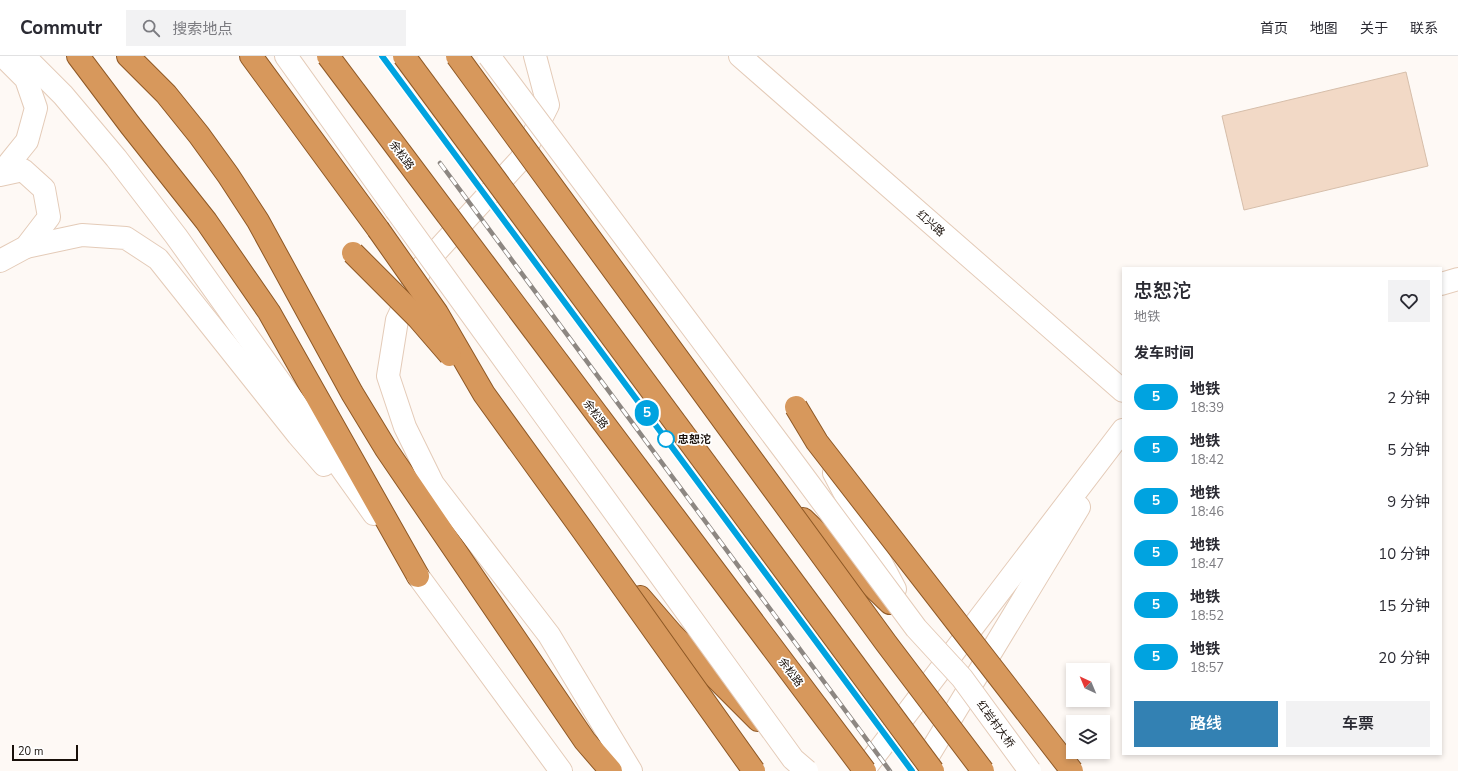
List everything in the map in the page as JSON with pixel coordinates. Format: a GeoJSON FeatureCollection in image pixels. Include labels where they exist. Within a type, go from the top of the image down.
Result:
{"type":"FeatureCollection","features":[{"type":"Feature","properties":{"kind":"highway"},"geometry":{"type":"LineString","coordinates":[[78,56],[130,125],[206,220],[269,312],[418,576]]}},
{"type":"Feature","properties":{"kind":"highway"},"geometry":{"type":"LineString","coordinates":[[128,56],[166,94],[199,135],[228,175],[258,221],[352,393],[386,449],[585,740],[611,771]]}},
{"type":"Feature","properties":{"kind":"highway"},"geometry":{"type":"LineString","coordinates":[[251,56],[378,229],[437,313],[484,394]]}},
{"type":"Feature","properties":{"kind":"highway","name":"余松路"},"geometry":{"type":"LineString","coordinates":[[328,56],[864,771]]}},
{"type":"Feature","properties":{"kind":"highway"},"geometry":{"type":"LineString","coordinates":[[404,56],[933,771]]}},
{"type":"Feature","properties":{"kind":"highway"},"geometry":{"type":"LineString","coordinates":[[457,56],[886,643],[983,771]]}},
{"type":"Feature","properties":{"kind":"highway"},"geometry":{"type":"LineString","coordinates":[[354,253],[418,318],[484,394],[754,771]]}},
{"type":"Feature","properties":{"kind":"highway"},"geometry":{"type":"LineString","coordinates":[[796,407],[817,442],[1072,771]]}},
{"type":"Feature","properties":{"kind":"highway"},"geometry":{"type":"LineString","coordinates":[[777,494],[916,628]]}},
{"type":"Feature","properties":{"kind":"highway"},"geometry":{"type":"LineString","coordinates":[[581,528],[672,634],[783,744]]}},
{"type":"Feature","properties":{"kind":"main road"},"geometry":{"type":"LineString","coordinates":[[0,170],[6,167],[27,141],[36,108],[26,79],[3,56]]}},
{"type":"Feature","properties":{"kind":"main road"},"geometry":{"type":"LineString","coordinates":[[24,56],[63,95],[116,158],[176,236],[418,576],[561,771]]}},
{"type":"Feature","properties":{"kind":"main road"},"geometry":{"type":"LineString","coordinates":[[286,56],[793,759],[807,771]]}},
{"type":"Feature","properties":{"kind":"main road"},"geometry":{"type":"LineString","coordinates":[[489,56],[788,454],[916,628]]}},
{"type":"Feature","properties":{"kind":"main road"},"geometry":{"type":"LineString","coordinates":[[534,56],[548,105],[521,159],[422,267],[397,320],[388,376],[405,427],[434,484],[549,636],[631,771]]}},
{"type":"Feature","properties":{"kind":"main road","name":"红兴路"},"geometry":{"type":"LineString","coordinates":[[740,56],[1122,389]]}},
{"type":"Feature","properties":{"kind":"main road"},"geometry":{"type":"LineString","coordinates":[[0,175],[23,170],[44,189],[49,217],[26,246]]}},
{"type":"Feature","properties":{"kind":"main road"},"geometry":{"type":"LineString","coordinates":[[0,261],[26,246],[82,234],[126,238],[158,259],[298,436],[418,576]]}},
{"type":"Feature","properties":{"kind":"main road"},"geometry":{"type":"LineString","coordinates":[[1442,284],[1458,278]]}},
{"type":"Feature","properties":{"kind":"main road"},"geometry":{"type":"LineString","coordinates":[[864,771],[1122,431]]}},
{"type":"Feature","properties":{"kind":"main road"},"geometry":{"type":"LineString","coordinates":[[919,771],[1122,438]]}},
{"type":"Feature","properties":{"kind":"main road"},"geometry":{"type":"LineString","coordinates":[[817,442],[916,628]]}},
{"type":"Feature","properties":{"kind":"main road","name":"红岩村大桥"},"geometry":{"type":"LineString","coordinates":[[916,628],[962,678],[1030,771]]}},
{"type":"Feature","properties":{"kind":"building"},"geometry":{"type":"Polygon","coordinates":[[[1406,72],[1428,166],[1244,210],[1222,116],[1406,72]]]}},
{"type":"Feature","properties":{"kind":"railway"},"geometry":{"type":"LineString","coordinates":[[454,153],[912,771]]}},
{"type":"Feature","properties":{"kind":"railway"},"geometry":{"type":"LineString","coordinates":[[440,163],[890,771]]}},
{"type":"Feature","properties":{"kind":"metro line","name":"5"},"geometry":{"type":"LineString","coordinates":[[382,56],[912,771]]}},
{"type":"Feature","properties":{"kind":"place","name":"忠恕沱"},"geometry":{"type":"Point","coordinates":[666,439]}}]}
